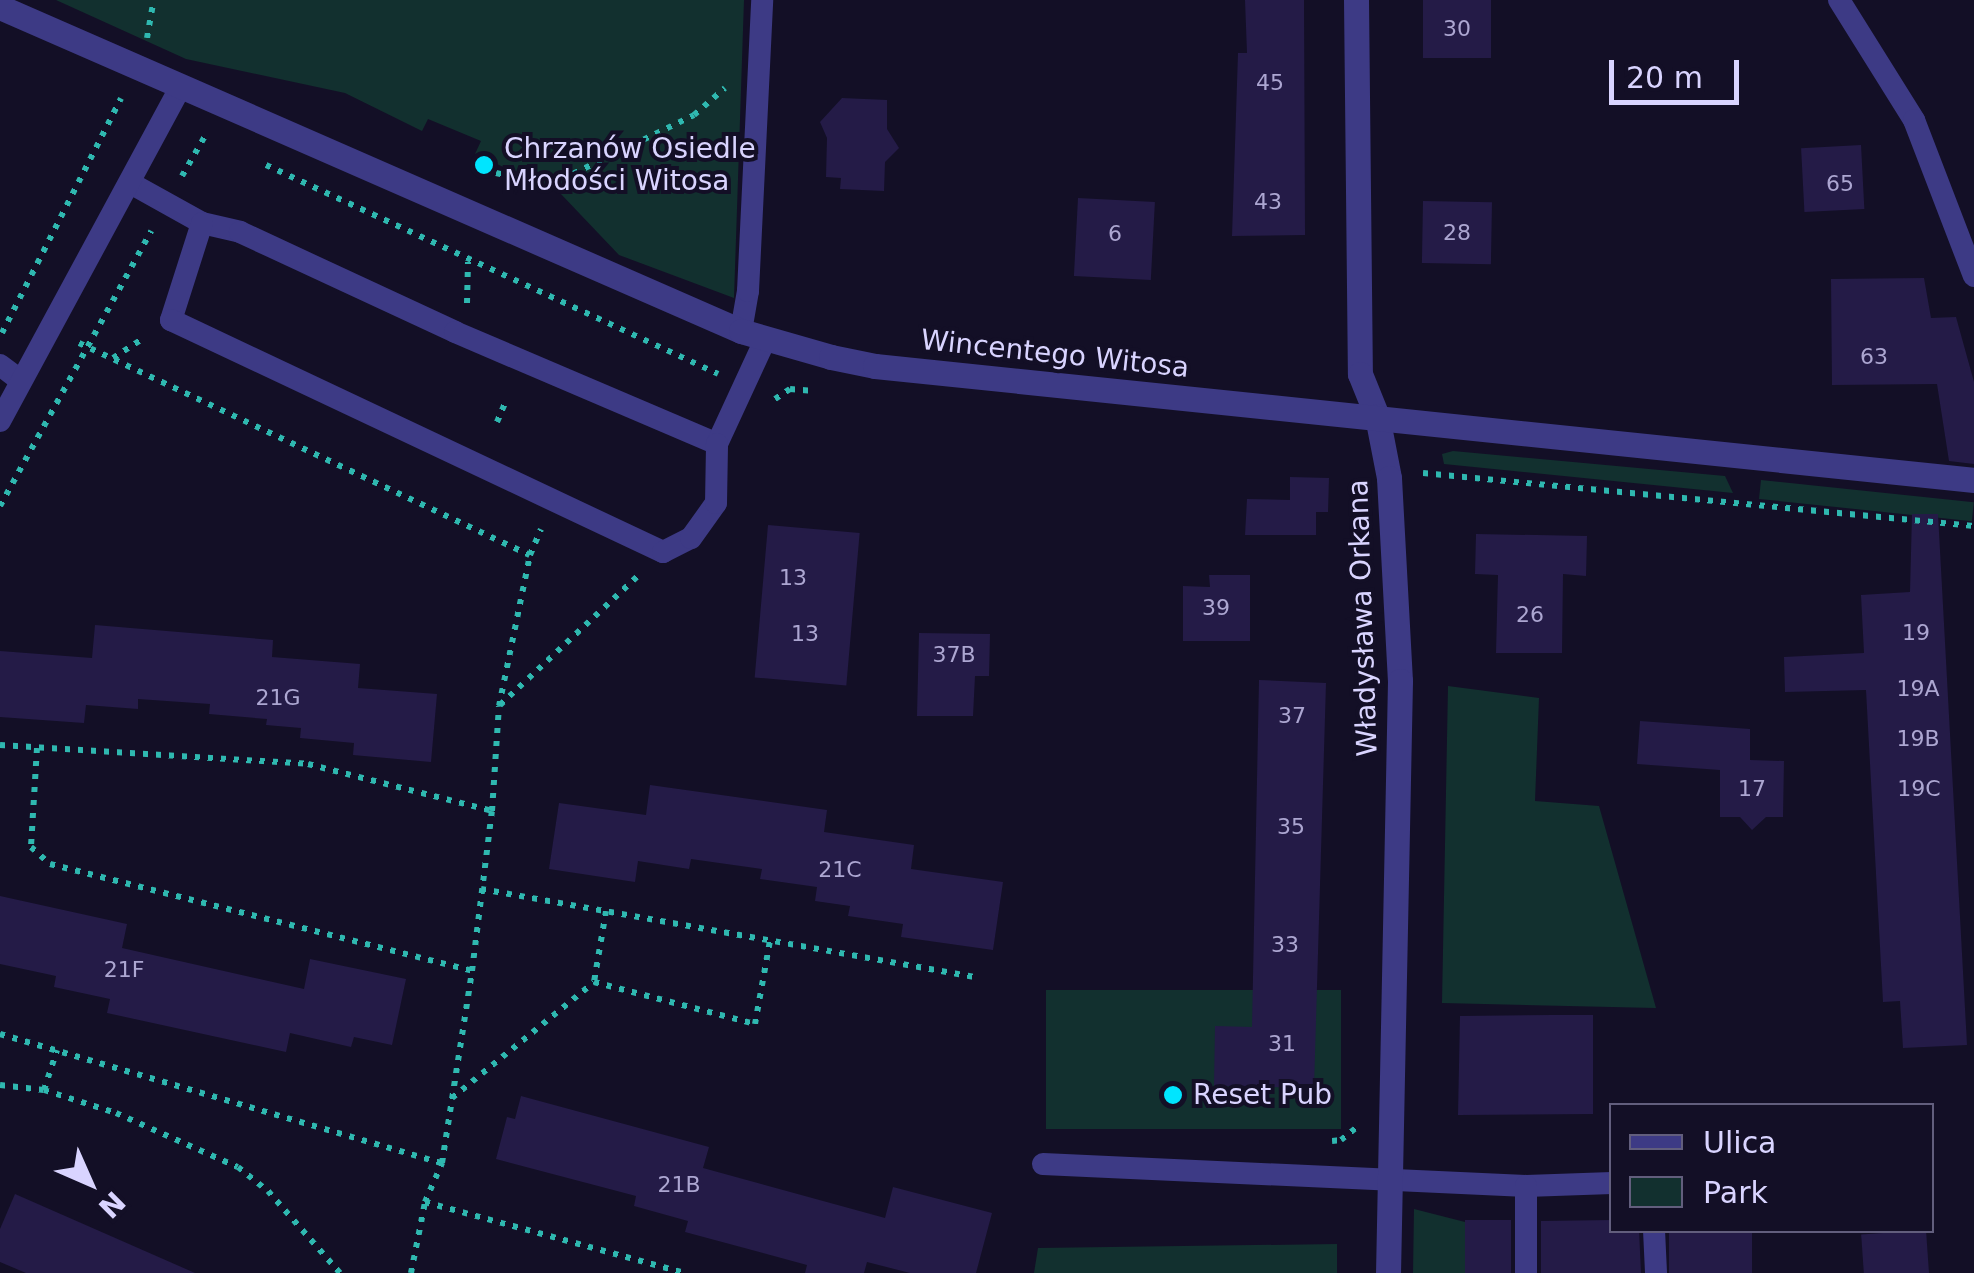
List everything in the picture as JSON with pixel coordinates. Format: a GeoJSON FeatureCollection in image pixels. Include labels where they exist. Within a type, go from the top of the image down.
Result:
{"type":"FeatureCollection","features":[{"type":"Feature","properties":{"kind":"street","name":"Władysława Orkana"},"geometry":{"type":"LineString","coordinates":[[1356,0],[1360,374],[1377,416],[1390,478],[1400,681],[1388,1273]]}},
{"type":"Feature","properties":{"kind":"street","name":"Wincentego Witosa"},"geometry":{"type":"LineString","coordinates":[[0,7],[753,335],[875,366],[1974,480]]}},
{"type":"Feature","properties":{"kind":"lane"},"geometry":{"type":"LineString","coordinates":[[202,223],[171,320],[663,552],[690,538],[716,503],[717,444],[753,335],[748,292],[762,0]]}},
{"type":"Feature","properties":{"kind":"lane"},"geometry":{"type":"LineString","coordinates":[[1839,0],[1914,120],[1974,276]]}},
{"type":"Feature","properties":{"kind":"lane"},"geometry":{"type":"LineString","coordinates":[[0,421],[182,86]]}},
{"type":"Feature","properties":{"kind":"lane"},"geometry":{"type":"LineString","coordinates":[[132,184],[202,223],[240,232],[455,332],[717,444]]}},
{"type":"Feature","properties":{"kind":"lane"},"geometry":{"type":"LineString","coordinates":[[0,365],[21,382]]}},
{"type":"Feature","properties":{"kind":"lane"},"geometry":{"type":"LineString","coordinates":[[1042,1164],[1526,1186],[1609,1183]]}},
{"type":"Feature","properties":{"kind":"lane"},"geometry":{"type":"LineString","coordinates":[[1526,1186],[1526,1273]]}},
{"type":"Feature","properties":{"kind":"lane"},"geometry":{"type":"LineString","coordinates":[[1654,1233],[1656,1273]]}},
{"type":"Feature","properties":{"kind":"path"},"geometry":{"type":"LineString","coordinates":[[496,173],[550,185],[694,116],[760,58]]}},
{"type":"Feature","properties":{"kind":"path"},"geometry":{"type":"LineString","coordinates":[[0,337],[121,98]]}},
{"type":"Feature","properties":{"kind":"path"},"geometry":{"type":"LineString","coordinates":[[0,506],[205,136]]}},
{"type":"Feature","properties":{"kind":"path"},"geometry":{"type":"LineString","coordinates":[[468,262],[471,294]]}},
{"type":"Feature","properties":{"kind":"path"},"geometry":{"type":"LineString","coordinates":[[88,348],[530,556]]}},
{"type":"Feature","properties":{"kind":"path"},"geometry":{"type":"LineString","coordinates":[[498,422],[505,403]]}},
{"type":"Feature","properties":{"kind":"path"},"geometry":{"type":"LineString","coordinates":[[412,1273],[425,1202],[442,1162],[472,971],[492,811],[499,706],[530,556],[554,500]]}},
{"type":"Feature","properties":{"kind":"path"},"geometry":{"type":"LineString","coordinates":[[499,706],[663,552]]}},
{"type":"Feature","properties":{"kind":"path"},"geometry":{"type":"LineString","coordinates":[[0,746],[308,764],[492,811]]}},
{"type":"Feature","properties":{"kind":"path"},"geometry":{"type":"LineString","coordinates":[[37,748],[32,847],[50,864],[472,971]]}},
{"type":"Feature","properties":{"kind":"path"},"geometry":{"type":"LineString","coordinates":[[481,889],[974,977]]}},
{"type":"Feature","properties":{"kind":"path"},"geometry":{"type":"LineString","coordinates":[[452,1098],[594,982],[606,911]]}},
{"type":"Feature","properties":{"kind":"path"},"geometry":{"type":"LineString","coordinates":[[594,982],[755,1024],[770,941]]}},
{"type":"Feature","properties":{"kind":"path"},"geometry":{"type":"LineString","coordinates":[[0,1034],[442,1162]]}},
{"type":"Feature","properties":{"kind":"path"},"geometry":{"type":"LineString","coordinates":[[44,1090],[57,1050]]}},
{"type":"Feature","properties":{"kind":"path"},"geometry":{"type":"LineString","coordinates":[[0,1085],[44,1090],[116,1113],[238,1167],[268,1191],[340,1273]]}},
{"type":"Feature","properties":{"kind":"path"},"geometry":{"type":"LineString","coordinates":[[425,1202],[684,1273]]}},
{"type":"Feature","properties":{"kind":"green space"},"geometry":{"type":"Polygon","coordinates":[[[56,0],[744,0],[734,298],[619,255],[560,193],[475,154],[481,141],[428,119],[422,131],[345,93],[186,59],[56,0]]]}},
{"type":"Feature","properties":{"kind":"green space"},"geometry":{"type":"Polygon","coordinates":[[[1453,451],[1725,476],[1733,493],[1444,464],[1442,454],[1453,451]]]}},
{"type":"Feature","properties":{"kind":"green space"},"geometry":{"type":"Polygon","coordinates":[[[1761,480],[1974,502],[1972,521],[1759,499],[1761,480]]]}},
{"type":"Feature","properties":{"kind":"green space"},"geometry":{"type":"Polygon","coordinates":[[[1448,686],[1539,698],[1535,801],[1599,806],[1656,1008],[1442,1003],[1448,686]]]}},
{"type":"Feature","properties":{"kind":"green space"},"geometry":{"type":"Polygon","coordinates":[[[1046,990],[1341,990],[1341,1129],[1046,1129],[1046,990]]]}},
{"type":"Feature","properties":{"kind":"green space"},"geometry":{"type":"Polygon","coordinates":[[[1414,1209],[1465,1222],[1465,1273],[1413,1273],[1414,1209]]]}},
{"type":"Feature","properties":{"kind":"green space"},"geometry":{"type":"Polygon","coordinates":[[[1337,1244],[1337,1273],[1034,1273],[1038,1248],[1337,1244]]]}},
{"type":"Feature","properties":{"kind":"building"},"geometry":{"type":"Polygon","coordinates":[[[1245,0],[1304,0],[1305,235],[1232,236],[1238,53],[1247,53],[1245,0]]]}},
{"type":"Feature","properties":{"kind":"building"},"geometry":{"type":"Polygon","coordinates":[[[1423,0],[1491,0],[1491,58],[1423,58],[1423,0]]]}},
{"type":"Feature","properties":{"kind":"building"},"geometry":{"type":"Polygon","coordinates":[[[842,98],[887,100],[887,129],[899,148],[885,162],[884,191],[840,189],[841,178],[826,177],[827,138],[820,122],[842,98]]]}},
{"type":"Feature","properties":{"kind":"building"},"geometry":{"type":"Polygon","coordinates":[[[1861,145],[1864,209],[1804,212],[1801,148],[1861,145]]]}},
{"type":"Feature","properties":{"kind":"building"},"geometry":{"type":"Polygon","coordinates":[[[1078,198],[1155,202],[1151,280],[1074,276],[1078,198]]]}},
{"type":"Feature","properties":{"kind":"building"},"geometry":{"type":"Polygon","coordinates":[[[1423,201],[1492,202],[1491,264],[1422,263],[1423,201]]]}},
{"type":"Feature","properties":{"kind":"building"},"geometry":{"type":"Polygon","coordinates":[[[1924,278],[1931,318],[1956,317],[1974,382],[1974,464],[1949,461],[1937,384],[1832,385],[1831,279],[1924,278]]]}},
{"type":"Feature","properties":{"kind":"building"},"geometry":{"type":"Polygon","coordinates":[[[1290,477],[1329,478],[1328,512],[1316,512],[1316,535],[1245,535],[1247,499],[1290,500],[1290,477]]]}},
{"type":"Feature","properties":{"kind":"building"},"geometry":{"type":"Polygon","coordinates":[[[1912,514],[1938,514],[1967,1045],[1903,1048],[1900,1001],[1883,1002],[1866,690],[1785,692],[1784,657],[1864,653],[1861,595],[1910,592],[1912,514]]]}},
{"type":"Feature","properties":{"kind":"building"},"geometry":{"type":"Polygon","coordinates":[[[768,525],[860,533],[846,685],[755,677],[768,525]]]}},
{"type":"Feature","properties":{"kind":"building"},"geometry":{"type":"Polygon","coordinates":[[[1476,534],[1587,536],[1586,576],[1563,574],[1562,653],[1496,653],[1498,575],[1475,574],[1476,534]]]}},
{"type":"Feature","properties":{"kind":"building"},"geometry":{"type":"Polygon","coordinates":[[[1209,575],[1250,575],[1250,641],[1183,641],[1183,586],[1210,587],[1209,575]]]}},
{"type":"Feature","properties":{"kind":"building"},"geometry":{"type":"Polygon","coordinates":[[[95,625],[273,640],[272,657],[360,664],[358,688],[437,694],[431,762],[353,755],[354,743],[300,738],[301,728],[266,725],[267,719],[209,714],[210,704],[138,699],[138,709],[86,705],[84,723],[0,717],[0,651],[92,658],[95,625]]]}},
{"type":"Feature","properties":{"kind":"building"},"geometry":{"type":"Polygon","coordinates":[[[919,633],[990,634],[989,676],[975,676],[973,716],[917,716],[919,633]]]}},
{"type":"Feature","properties":{"kind":"building"},"geometry":{"type":"Polygon","coordinates":[[[1259,680],[1326,683],[1314,1088],[1214,1086],[1215,1026],[1252,1027],[1259,680]]]}},
{"type":"Feature","properties":{"kind":"building"},"geometry":{"type":"Polygon","coordinates":[[[1640,721],[1750,729],[1750,760],[1784,761],[1783,817],[1766,817],[1752,830],[1740,817],[1720,817],[1720,770],[1637,764],[1640,721]]]}},
{"type":"Feature","properties":{"kind":"building"},"geometry":{"type":"Polygon","coordinates":[[[650,785],[827,810],[824,832],[914,845],[911,869],[1003,882],[993,950],[901,937],[903,924],[848,916],[850,906],[815,901],[817,887],[760,879],[762,869],[691,859],[689,869],[638,861],[635,882],[549,869],[559,803],[646,815],[650,785]]]}},
{"type":"Feature","properties":{"kind":"building"},"geometry":{"type":"Polygon","coordinates":[[[0,896],[127,924],[122,948],[304,989],[310,959],[406,979],[392,1045],[354,1037],[351,1047],[290,1033],[286,1052],[107,1013],[110,999],[54,987],[56,976],[0,964],[0,896]]]}},
{"type":"Feature","properties":{"kind":"building"},"geometry":{"type":"Polygon","coordinates":[[[1593,1015],[1593,1114],[1458,1115],[1460,1016],[1593,1015]]]}},
{"type":"Feature","properties":{"kind":"building"},"geometry":{"type":"Polygon","coordinates":[[[521,1096],[709,1147],[703,1168],[885,1218],[893,1187],[992,1213],[976,1273],[910,1273],[867,1262],[864,1273],[805,1273],[807,1265],[685,1232],[688,1221],[634,1206],[636,1196],[496,1159],[507,1117],[515,1119],[521,1096]]]}},
{"type":"Feature","properties":{"kind":"building"},"geometry":{"type":"Polygon","coordinates":[[[15,1194],[195,1273],[26,1273],[0,1262],[0,1229],[15,1194]]]}},
{"type":"Feature","properties":{"kind":"building"},"geometry":{"type":"Polygon","coordinates":[[[1465,1220],[1511,1220],[1511,1273],[1465,1273],[1465,1220]]]}},
{"type":"Feature","properties":{"kind":"building"},"geometry":{"type":"Polygon","coordinates":[[[1609,1220],[1609,1233],[1639,1233],[1641,1273],[1541,1273],[1541,1221],[1609,1220]]]}},
{"type":"Feature","properties":{"kind":"building"},"geometry":{"type":"Polygon","coordinates":[[[1669,1233],[1752,1233],[1752,1273],[1669,1273],[1669,1233]]]}},
{"type":"Feature","properties":{"kind":"building"},"geometry":{"type":"Polygon","coordinates":[[[1926,1233],[1929,1273],[1864,1273],[1861,1235],[1926,1233]]]}},
{"type":"Feature","properties":{"kind":"place","name":"Chrzanów Osiedle Młodości Witosa"},"geometry":{"type":"Point","coordinates":[484,165]}},
{"type":"Feature","properties":{"kind":"place","name":"Reset Pub"},"geometry":{"type":"Point","coordinates":[1173,1095]}}]}
